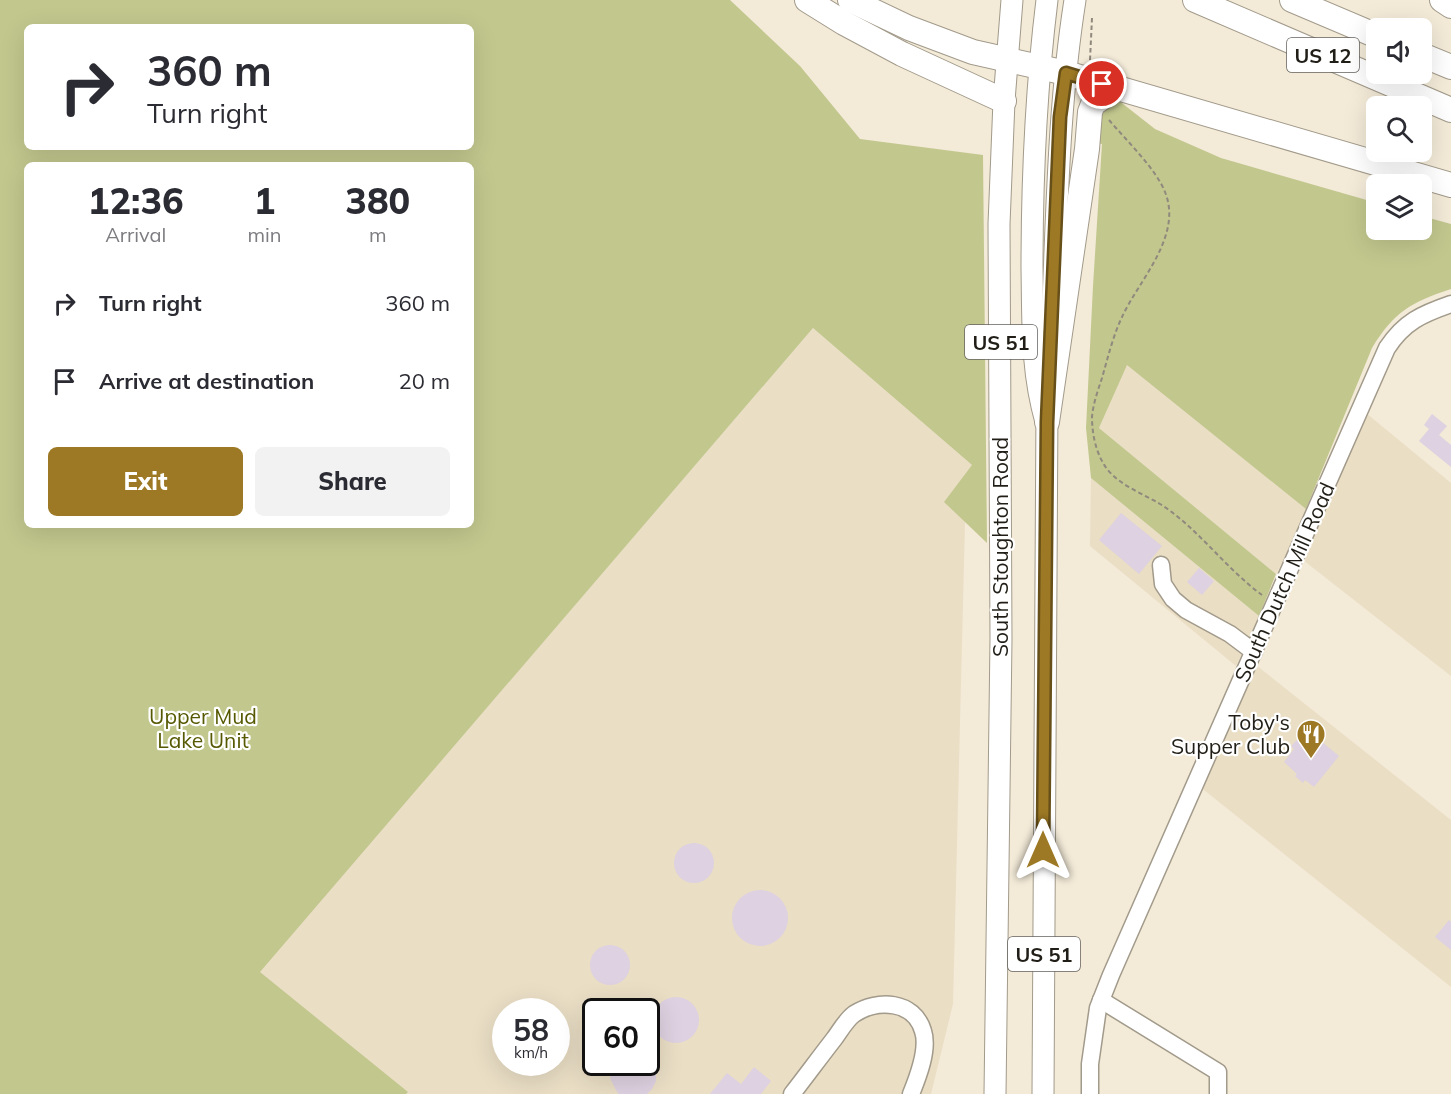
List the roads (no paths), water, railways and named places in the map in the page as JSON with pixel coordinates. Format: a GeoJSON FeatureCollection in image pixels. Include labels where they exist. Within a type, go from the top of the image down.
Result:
{"type":"FeatureCollection","features":[{"type":"Feature","properties":{"kind":"highway"},"geometry":{"type":"LineString","coordinates":[[807,0],[902,54],[1004,101]]}},
{"type":"Feature","properties":{"kind":"highway"},"geometry":{"type":"LineString","coordinates":[[850,0],[919,32],[973,52],[1077,76],[1451,185]]}},
{"type":"Feature","properties":{"kind":"highway","name":"US 12"},"geometry":{"type":"LineString","coordinates":[[1195,0],[1451,110]]}},
{"type":"Feature","properties":{"kind":"highway","name":"US 12"},"geometry":{"type":"LineString","coordinates":[[1292,0],[1366,31]]}},
{"type":"Feature","properties":{"kind":"highway"},"geometry":{"type":"LineString","coordinates":[[1442,0],[1451,6]]}},
{"type":"Feature","properties":{"kind":"highway"},"geometry":{"type":"LineString","coordinates":[[1432,59],[1451,67]]}},
{"type":"Feature","properties":{"kind":"highway"},"geometry":{"type":"LineString","coordinates":[[1047,422],[1090,112],[1093,104],[1116,88]]}},
{"type":"Feature","properties":{"kind":"main road","name":"South Stoughton Road"},"geometry":{"type":"LineString","coordinates":[[995,1094],[1001,639],[999,224],[1004,101],[1012,0]]}},
{"type":"Feature","properties":{"kind":"main road"},"geometry":{"type":"LineString","coordinates":[[1047,0],[1039,67],[1032,207],[1033,335],[1038,392],[1047,422]]}},
{"type":"Feature","properties":{"kind":"main road","name":"US 51"},"geometry":{"type":"LineString","coordinates":[[1043,1094],[1047,422],[1058,150],[1077,76],[1068,42],[1075,0]]}},
{"type":"Feature","properties":{"kind":"street","name":"South Dutch Mill Road"},"geometry":{"type":"LineString","coordinates":[[1089,1094],[1090,1064],[1098,1008],[1110,975],[1387,348],[1407,323],[1432,310],[1451,304]]}},
{"type":"Feature","properties":{"kind":"street"},"geometry":{"type":"LineString","coordinates":[[1161,565],[1163,584],[1173,599],[1186,610],[1230,634],[1254,652]]}},
{"type":"Feature","properties":{"kind":"street"},"geometry":{"type":"LineString","coordinates":[[1101,1000],[1218,1072],[1218,1094]]}},
{"type":"Feature","properties":{"kind":"street"},"geometry":{"type":"LineString","coordinates":[[792,1094],[851,1016],[878,1004],[894,1004],[908,1011],[924,1033],[924,1051],[911,1094]]}},
{"type":"Feature","properties":{"kind":"place","name":"Toby's Supper Club"},"geometry":{"type":"Point","coordinates":[1311,760]}},
{"type":"Feature","properties":{"kind":"park label","name":"Upper Mud Lake Unit"},"geometry":{"type":"Point","coordinates":[203,728]}}]}
